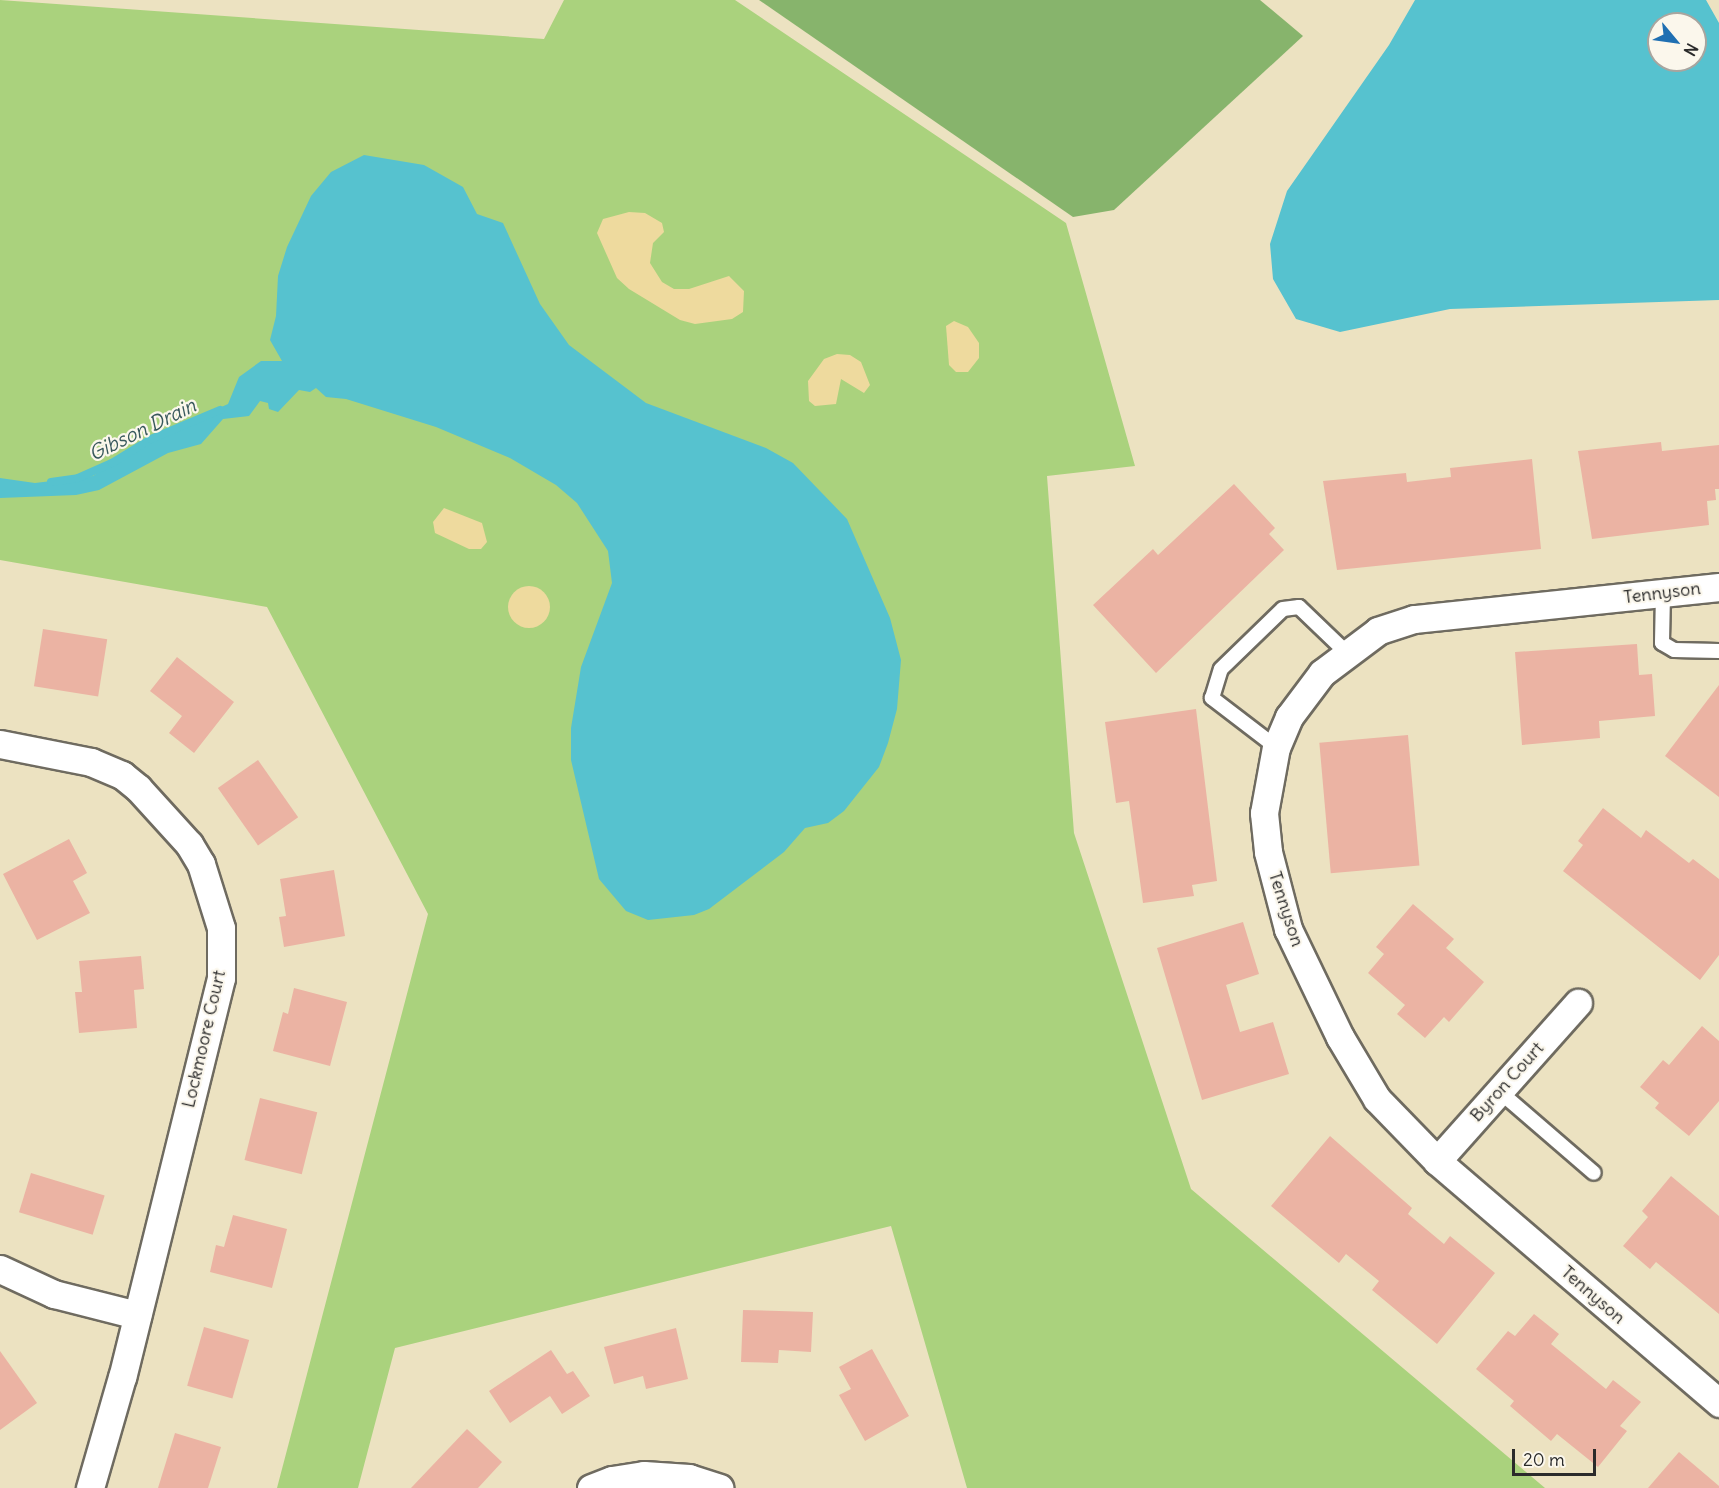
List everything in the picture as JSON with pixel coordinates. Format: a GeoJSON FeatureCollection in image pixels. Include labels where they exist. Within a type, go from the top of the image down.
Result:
{"type":"FeatureCollection","features":[{"type":"Feature","properties":{"kind":"street","name":"Tennyson"},"geometry":{"type":"LineString","coordinates":[[1719,587],[1414,619],[1378,631],[1346,652],[1306,692],[1276,747],[1264,813],[1268,852],[1288,929],[1358,1069],[1400,1126],[1437,1161],[1719,1403]]}},
{"type":"Feature","properties":{"kind":"street","name":"Lockmoore Court"},"geometry":{"type":"LineString","coordinates":[[0,744],[91,762],[122,775],[189,844],[212,889],[221,928],[221,978],[137,1315],[90,1488]]}},
{"type":"Feature","properties":{"kind":"street","name":"Byron Court"},"geometry":{"type":"LineString","coordinates":[[1437,1161],[1578,1003]]}},
{"type":"Feature","properties":{"kind":"street"},"geometry":{"type":"LineString","coordinates":[[0,1269],[54,1294],[137,1315]]}},
{"type":"Feature","properties":{"kind":"street"},"geometry":{"type":"LineString","coordinates":[[591,1488],[612,1480],[644,1476],[689,1478],[719,1488]]}},
{"type":"Feature","properties":{"kind":"lane"},"geometry":{"type":"LineString","coordinates":[[1663,594],[1662,643],[1674,650],[1719,651]]}},
{"type":"Feature","properties":{"kind":"lane"},"geometry":{"type":"LineString","coordinates":[[1276,747],[1212,698],[1221,669],[1284,609],[1291,608],[1299,607],[1346,652]]}},
{"type":"Feature","properties":{"kind":"lane"},"geometry":{"type":"LineString","coordinates":[[1499,1091],[1594,1173]]}},
{"type":"Feature","properties":{"kind":"green space"},"geometry":{"type":"Polygon","coordinates":[[[0,0],[544,39],[564,0],[735,0],[1066,223],[1135,466],[1047,476],[1074,833],[1191,1189],[1545,1488],[967,1488],[891,1226],[395,1348],[358,1488],[277,1488],[428,914],[267,607],[0,560],[0,0]]]}},
{"type":"Feature","properties":{"kind":"green space"},"geometry":{"type":"Polygon","coordinates":[[[759,0],[1260,0],[1303,36],[1114,210],[1073,217],[759,0]]]}},
{"type":"Feature","properties":{"kind":"sand"},"geometry":{"type":"Polygon","coordinates":[[[629,212],[645,213],[662,223],[664,232],[653,243],[650,263],[662,282],[674,289],[689,289],[729,276],[744,291],[743,312],[732,319],[695,324],[680,320],[629,289],[617,278],[597,233],[603,219],[629,212]]]}},
{"type":"Feature","properties":{"kind":"sand"},"geometry":{"type":"Polygon","coordinates":[[[954,321],[968,327],[979,343],[979,358],[968,372],[956,372],[949,365],[946,326],[954,321]]]}},
{"type":"Feature","properties":{"kind":"sand"},"geometry":{"type":"Polygon","coordinates":[[[837,354],[850,355],[861,362],[870,385],[864,393],[841,379],[836,404],[815,406],[809,401],[808,381],[824,359],[837,354]]]}},
{"type":"Feature","properties":{"kind":"sand"},"geometry":{"type":"Polygon","coordinates":[[[444,508],[482,523],[487,542],[481,549],[469,549],[435,533],[433,522],[444,508]]]}},
{"type":"Feature","properties":{"kind":"sand"},"geometry":{"type":"Polygon","coordinates":[[[529,586],[537,587],[544,592],[549,599],[549,615],[544,622],[537,627],[529,628],[521,627],[514,622],[509,615],[508,607],[509,599],[514,592],[521,587],[529,586]]]}},
{"type":"Feature","properties":{"kind":"water"},"geometry":{"type":"Polygon","coordinates":[[[1415,0],[1706,0],[1719,23],[1719,300],[1450,309],[1340,332],[1296,319],[1273,279],[1270,244],[1287,191],[1389,45],[1415,0]]]}},
{"type":"Feature","properties":{"kind":"water"},"geometry":{"type":"Polygon","coordinates":[[[364,155],[424,165],[463,187],[477,214],[503,223],[540,304],[569,345],[646,403],[766,448],[793,463],[847,519],[890,618],[901,660],[897,709],[888,743],[879,767],[844,811],[828,823],[805,828],[784,852],[709,909],[694,915],[648,920],[626,911],[599,879],[571,760],[571,728],[581,667],[612,583],[608,551],[577,503],[556,485],[510,458],[436,427],[346,399],[326,397],[316,388],[310,392],[299,390],[278,412],[269,409],[268,403],[260,401],[249,416],[223,419],[201,444],[168,453],[99,490],[76,495],[0,498],[0,478],[35,483],[93,476],[149,440],[228,404],[239,377],[261,361],[282,361],[270,340],[276,316],[278,276],[287,247],[311,196],[331,172],[364,155]]]}},
{"type":"Feature","properties":{"kind":"building"},"geometry":{"type":"Polygon","coordinates":[[[1661,442],[1662,451],[1719,445],[1719,489],[1715,489],[1716,500],[1707,501],[1709,525],[1592,539],[1578,451],[1661,442]]]}},
{"type":"Feature","properties":{"kind":"building"},"geometry":{"type":"Polygon","coordinates":[[[1532,459],[1541,549],[1337,570],[1323,481],[1406,473],[1407,482],[1451,477],[1450,468],[1532,459]]]}},
{"type":"Feature","properties":{"kind":"building"},"geometry":{"type":"Polygon","coordinates":[[[1234,484],[1275,528],[1269,534],[1284,550],[1156,673],[1093,605],[1153,549],[1158,555],[1234,484]]]}},
{"type":"Feature","properties":{"kind":"building"},"geometry":{"type":"Polygon","coordinates":[[[43,629],[107,639],[98,696],[34,686],[43,629]]]}},
{"type":"Feature","properties":{"kind":"building"},"geometry":{"type":"Polygon","coordinates":[[[1637,644],[1639,675],[1652,674],[1655,716],[1599,721],[1600,738],[1522,745],[1515,652],[1637,644]]]}},
{"type":"Feature","properties":{"kind":"building"},"geometry":{"type":"Polygon","coordinates":[[[177,657],[234,702],[194,753],[169,733],[182,716],[150,691],[177,657]]]}},
{"type":"Feature","properties":{"kind":"building"},"geometry":{"type":"Polygon","coordinates":[[[1719,685],[1719,797],[1665,756],[1719,685]]]}},
{"type":"Feature","properties":{"kind":"building"},"geometry":{"type":"Polygon","coordinates":[[[1196,709],[1217,881],[1192,885],[1194,896],[1143,903],[1129,801],[1116,803],[1105,722],[1196,709]]]}},
{"type":"Feature","properties":{"kind":"building"},"geometry":{"type":"Polygon","coordinates":[[[1408,735],[1419,866],[1331,873],[1319,743],[1408,735]]]}},
{"type":"Feature","properties":{"kind":"building"},"geometry":{"type":"Polygon","coordinates":[[[258,760],[298,817],[258,845],[218,788],[258,760]]]}},
{"type":"Feature","properties":{"kind":"building"},"geometry":{"type":"Polygon","coordinates":[[[1603,808],[1641,838],[1646,830],[1689,863],[1693,859],[1719,879],[1719,955],[1700,980],[1563,871],[1583,845],[1578,841],[1603,808]]]}},
{"type":"Feature","properties":{"kind":"building"},"geometry":{"type":"Polygon","coordinates":[[[69,839],[87,873],[73,881],[90,913],[37,940],[3,874],[69,839]]]}},
{"type":"Feature","properties":{"kind":"building"},"geometry":{"type":"Polygon","coordinates":[[[334,870],[345,936],[284,947],[279,917],[286,916],[280,879],[334,870]]]}},
{"type":"Feature","properties":{"kind":"building"},"geometry":{"type":"Polygon","coordinates":[[[1413,904],[1454,939],[1446,948],[1484,982],[1449,1022],[1444,1017],[1425,1038],[1397,1014],[1405,1005],[1368,973],[1384,954],[1376,947],[1413,904]]]}},
{"type":"Feature","properties":{"kind":"building"},"geometry":{"type":"Polygon","coordinates":[[[1243,922],[1259,974],[1226,985],[1240,1032],[1273,1022],[1289,1074],[1202,1100],[1157,948],[1243,922]]]}},
{"type":"Feature","properties":{"kind":"building"},"geometry":{"type":"Polygon","coordinates":[[[141,956],[144,989],[134,990],[137,1028],[79,1033],[75,992],[82,992],[79,961],[141,956]]]}},
{"type":"Feature","properties":{"kind":"building"},"geometry":{"type":"Polygon","coordinates":[[[294,988],[347,1002],[330,1066],[273,1051],[283,1012],[288,1014],[294,988]]]}},
{"type":"Feature","properties":{"kind":"building"},"geometry":{"type":"Polygon","coordinates":[[[1702,1026],[1719,1041],[1719,1101],[1689,1136],[1655,1108],[1659,1103],[1640,1087],[1663,1060],[1669,1065],[1702,1026]]]}},
{"type":"Feature","properties":{"kind":"building"},"geometry":{"type":"Polygon","coordinates":[[[260,1098],[317,1112],[302,1174],[245,1160],[260,1098]]]}},
{"type":"Feature","properties":{"kind":"building"},"geometry":{"type":"Polygon","coordinates":[[[1330,1136],[1412,1208],[1408,1214],[1444,1244],[1450,1236],[1495,1273],[1437,1344],[1372,1290],[1379,1281],[1346,1254],[1339,1263],[1271,1206],[1330,1136]]]}},
{"type":"Feature","properties":{"kind":"building"},"geometry":{"type":"Polygon","coordinates":[[[31,1173],[105,1196],[93,1235],[19,1212],[31,1173]]]}},
{"type":"Feature","properties":{"kind":"building"},"geometry":{"type":"Polygon","coordinates":[[[1671,1176],[1719,1216],[1719,1314],[1656,1262],[1650,1269],[1623,1246],[1648,1217],[1642,1211],[1671,1176]]]}},
{"type":"Feature","properties":{"kind":"building"},"geometry":{"type":"Polygon","coordinates":[[[233,1215],[287,1229],[272,1288],[210,1272],[216,1245],[224,1247],[233,1215]]]}},
{"type":"Feature","properties":{"kind":"building"},"geometry":{"type":"Polygon","coordinates":[[[743,1310],[813,1312],[811,1352],[779,1350],[778,1363],[741,1362],[743,1310]]]}},
{"type":"Feature","properties":{"kind":"building"},"geometry":{"type":"Polygon","coordinates":[[[1534,1314],[1559,1334],[1551,1344],[1606,1389],[1613,1380],[1641,1402],[1620,1426],[1627,1431],[1598,1467],[1557,1434],[1551,1441],[1510,1406],[1514,1401],[1476,1369],[1508,1331],[1515,1336],[1534,1314]]]}},
{"type":"Feature","properties":{"kind":"building"},"geometry":{"type":"Polygon","coordinates":[[[204,1327],[249,1340],[232,1399],[187,1386],[204,1327]]]}},
{"type":"Feature","properties":{"kind":"building"},"geometry":{"type":"Polygon","coordinates":[[[676,1328],[688,1379],[646,1389],[643,1376],[614,1384],[604,1347],[676,1328]]]}},
{"type":"Feature","properties":{"kind":"building"},"geometry":{"type":"Polygon","coordinates":[[[872,1349],[909,1416],[865,1441],[839,1395],[851,1389],[839,1367],[872,1349]]]}},
{"type":"Feature","properties":{"kind":"building"},"geometry":{"type":"Polygon","coordinates":[[[551,1350],[567,1374],[573,1371],[590,1396],[562,1414],[550,1396],[510,1423],[489,1391],[551,1350]]]}},
{"type":"Feature","properties":{"kind":"building"},"geometry":{"type":"Polygon","coordinates":[[[0,1351],[37,1403],[0,1430],[0,1351]]]}},
{"type":"Feature","properties":{"kind":"building"},"geometry":{"type":"Polygon","coordinates":[[[467,1429],[502,1462],[478,1488],[411,1488],[467,1429]]]}},
{"type":"Feature","properties":{"kind":"building"},"geometry":{"type":"Polygon","coordinates":[[[175,1433],[221,1447],[208,1488],[158,1488],[175,1433]]]}},
{"type":"Feature","properties":{"kind":"building"},"geometry":{"type":"Polygon","coordinates":[[[1679,1452],[1719,1486],[1719,1488],[1648,1488],[1679,1452]]]}},
{"type":"Feature","properties":{"kind":"waterway","name":"Gibson Drain"},"geometry":{"type":"LineString","coordinates":[[51,482],[78,478],[112,463],[151,439],[220,410]]}}]}
